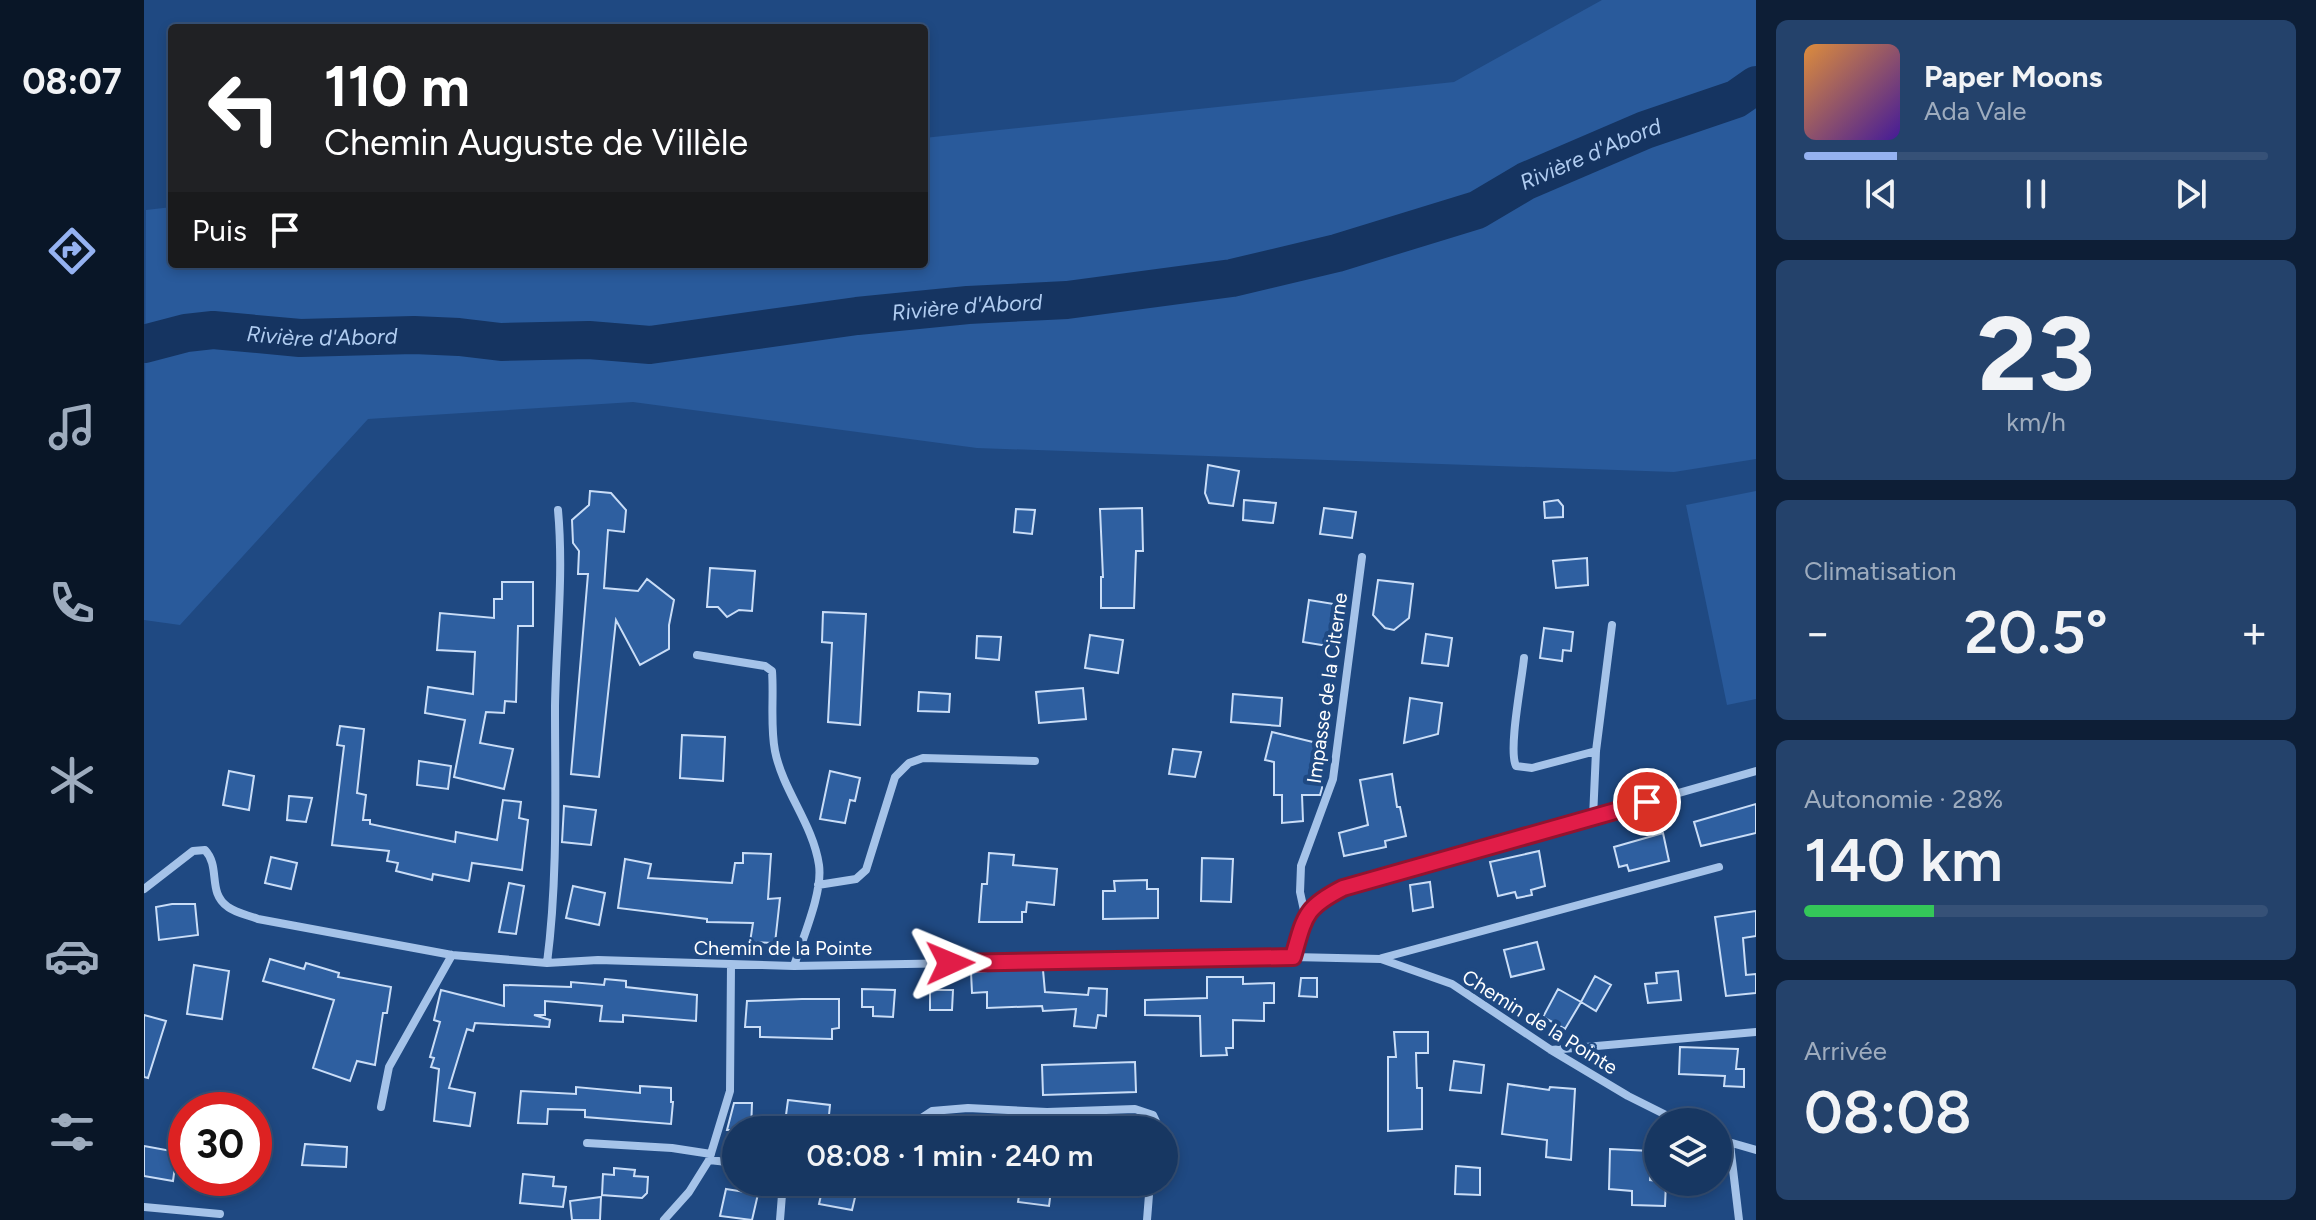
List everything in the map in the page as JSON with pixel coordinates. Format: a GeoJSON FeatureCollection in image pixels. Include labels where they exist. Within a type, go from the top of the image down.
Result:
{"type":"FeatureCollection","features":[{"type":"Feature","properties":{"kind":"street"},"geometry":{"type":"LineString","coordinates":[[547,963],[556,859],[554,791],[561,551],[558,510]]}},
{"type":"Feature","properties":{"kind":"street","name":"Impasse de la Citerne"},"geometry":{"type":"LineString","coordinates":[[1305,915],[1300,892],[1301,866],[1333,779],[1362,557]]}},
{"type":"Feature","properties":{"kind":"street"},"geometry":{"type":"LineString","coordinates":[[1593,818],[1596,751],[1612,625]]}},
{"type":"Feature","properties":{"kind":"street"},"geometry":{"type":"LineString","coordinates":[[697,655],[765,666],[772,671],[775,750],[783,776],[809,828],[819,866],[818,885],[794,966]]}},
{"type":"Feature","properties":{"kind":"street"},"geometry":{"type":"LineString","coordinates":[[1524,658],[1514,745],[1513,760],[1516,766],[1532,768],[1596,751]]}},
{"type":"Feature","properties":{"kind":"street"},"geometry":{"type":"LineString","coordinates":[[818,885],[856,879],[866,870],[895,777],[909,763],[923,758],[1035,761]]}},
{"type":"Feature","properties":{"kind":"street"},"geometry":{"type":"LineString","coordinates":[[1293,957],[1305,915],[1323,899],[1343,888],[1756,771]]}},
{"type":"Feature","properties":{"kind":"street","name":"Chemin de la Pointe"},"geometry":{"type":"LineString","coordinates":[[144,889],[193,851],[205,850],[212,857],[215,887],[220,899],[229,908],[258,919],[452,955],[547,963],[598,960],[794,966],[1293,957],[1381,959],[1452,984],[1551,1050],[1652,1108]]}},
{"type":"Feature","properties":{"kind":"street"},"geometry":{"type":"LineString","coordinates":[[1381,959],[1719,867]]}},
{"type":"Feature","properties":{"kind":"street"},"geometry":{"type":"LineString","coordinates":[[381,1107],[389,1067],[452,955]]}},
{"type":"Feature","properties":{"kind":"street"},"geometry":{"type":"LineString","coordinates":[[664,1220],[689,1192],[710,1157],[730,1091],[731,965]]}},
{"type":"Feature","properties":{"kind":"street"},"geometry":{"type":"LineString","coordinates":[[1551,1050],[1756,1032]]}},
{"type":"Feature","properties":{"kind":"street"},"geometry":{"type":"LineString","coordinates":[[924,1116],[932,1111],[968,1108],[1047,1112],[1135,1109],[1153,1116]]}},
{"type":"Feature","properties":{"kind":"street"},"geometry":{"type":"LineString","coordinates":[[587,1143],[672,1148],[722,1160]]}},
{"type":"Feature","properties":{"kind":"street"},"geometry":{"type":"LineString","coordinates":[[1732,1144],[1756,1150]]}},
{"type":"Feature","properties":{"kind":"street"},"geometry":{"type":"LineString","coordinates":[[1732,1161],[1739,1220]]}},
{"type":"Feature","properties":{"kind":"street"},"geometry":{"type":"LineString","coordinates":[[780,1220],[782,1196]]}},
{"type":"Feature","properties":{"kind":"street"},"geometry":{"type":"LineString","coordinates":[[1147,1220],[1149,1196]]}},
{"type":"Feature","properties":{"kind":"street"},"geometry":{"type":"LineString","coordinates":[[144,1207],[220,1214]]}},
{"type":"Feature","properties":{"kind":"shaded area"},"geometry":{"type":"Polygon","coordinates":[[[1602,0],[1756,0],[1756,459],[1674,472],[977,448],[633,402],[368,419],[180,625],[144,620],[146,210],[168,207],[168,268],[928,268],[928,138],[1454,82],[1602,0]]]}},
{"type":"Feature","properties":{"kind":"shaded area"},"geometry":{"type":"Polygon","coordinates":[[[1756,491],[1756,699],[1727,705],[1686,505],[1756,491]]]}},
{"type":"Feature","properties":{"kind":"building"},"geometry":{"type":"Polygon","coordinates":[[[1208,465],[1239,471],[1233,506],[1209,503],[1205,493],[1208,465]]]}},
{"type":"Feature","properties":{"kind":"building"},"geometry":{"type":"Polygon","coordinates":[[[590,491],[611,493],[626,510],[624,532],[608,530],[604,588],[638,591],[647,579],[674,600],[669,625],[669,649],[640,665],[616,620],[599,777],[571,774],[588,574],[578,574],[579,551],[573,543],[572,520],[589,505],[590,491]]]}},
{"type":"Feature","properties":{"kind":"building"},"geometry":{"type":"Polygon","coordinates":[[[1244,500],[1276,503],[1273,523],[1243,520],[1244,500]]]}},
{"type":"Feature","properties":{"kind":"building"},"geometry":{"type":"Polygon","coordinates":[[[1558,500],[1563,506],[1563,517],[1545,518],[1544,502],[1558,500]]]}},
{"type":"Feature","properties":{"kind":"building"},"geometry":{"type":"Polygon","coordinates":[[[1142,508],[1143,551],[1136,551],[1134,608],[1101,608],[1100,509],[1142,508]]]}},
{"type":"Feature","properties":{"kind":"building"},"geometry":{"type":"Polygon","coordinates":[[[1324,508],[1356,512],[1352,538],[1320,534],[1324,508]]]}},
{"type":"Feature","properties":{"kind":"building"},"geometry":{"type":"Polygon","coordinates":[[[1016,509],[1035,510],[1032,534],[1014,532],[1016,509]]]}},
{"type":"Feature","properties":{"kind":"building"},"geometry":{"type":"Polygon","coordinates":[[[1587,558],[1588,585],[1556,588],[1553,561],[1587,558]]]}},
{"type":"Feature","properties":{"kind":"building"},"geometry":{"type":"Polygon","coordinates":[[[710,568],[755,571],[752,611],[739,610],[727,617],[718,607],[707,607],[710,568]]]}},
{"type":"Feature","properties":{"kind":"building"},"geometry":{"type":"Polygon","coordinates":[[[1378,580],[1413,584],[1409,618],[1394,630],[1385,628],[1373,615],[1378,580]]]}},
{"type":"Feature","properties":{"kind":"building"},"geometry":{"type":"Polygon","coordinates":[[[502,582],[533,582],[533,626],[518,626],[516,702],[505,701],[504,713],[486,712],[480,743],[513,749],[504,789],[454,777],[465,720],[425,713],[428,687],[473,694],[475,652],[437,650],[440,613],[494,618],[494,599],[502,599],[502,582]]]}},
{"type":"Feature","properties":{"kind":"building"},"geometry":{"type":"Polygon","coordinates":[[[1309,600],[1340,605],[1334,647],[1303,642],[1309,600]]]}},
{"type":"Feature","properties":{"kind":"building"},"geometry":{"type":"Polygon","coordinates":[[[823,612],[866,614],[860,725],[828,722],[832,643],[822,642],[823,612]]]}},
{"type":"Feature","properties":{"kind":"building"},"geometry":{"type":"Polygon","coordinates":[[[1544,628],[1573,632],[1571,651],[1563,650],[1562,661],[1540,658],[1544,628]]]}},
{"type":"Feature","properties":{"kind":"building"},"geometry":{"type":"Polygon","coordinates":[[[1426,634],[1452,638],[1448,666],[1422,663],[1426,634]]]}},
{"type":"Feature","properties":{"kind":"building"},"geometry":{"type":"Polygon","coordinates":[[[1090,635],[1123,640],[1118,673],[1085,668],[1090,635]]]}},
{"type":"Feature","properties":{"kind":"building"},"geometry":{"type":"Polygon","coordinates":[[[977,636],[1001,637],[999,660],[976,658],[977,636]]]}},
{"type":"Feature","properties":{"kind":"building"},"geometry":{"type":"Polygon","coordinates":[[[1083,688],[1086,719],[1039,723],[1036,692],[1083,688]]]}},
{"type":"Feature","properties":{"kind":"building"},"geometry":{"type":"Polygon","coordinates":[[[919,692],[950,694],[949,712],[918,711],[919,692]]]}},
{"type":"Feature","properties":{"kind":"building"},"geometry":{"type":"Polygon","coordinates":[[[1233,694],[1282,698],[1280,726],[1231,722],[1233,694]]]}},
{"type":"Feature","properties":{"kind":"building"},"geometry":{"type":"Polygon","coordinates":[[[1410,698],[1442,703],[1438,734],[1404,743],[1410,698]]]}},
{"type":"Feature","properties":{"kind":"building"},"geometry":{"type":"Polygon","coordinates":[[[340,726],[364,729],[357,793],[366,795],[363,820],[455,842],[456,832],[497,840],[503,800],[521,802],[519,818],[528,820],[522,870],[472,863],[469,881],[433,874],[432,880],[396,871],[398,863],[387,861],[389,851],[332,845],[344,746],[337,745],[340,726]]]}},
{"type":"Feature","properties":{"kind":"building"},"geometry":{"type":"Polygon","coordinates":[[[1272,732],[1317,743],[1311,769],[1321,769],[1322,788],[1320,795],[1302,795],[1303,821],[1282,823],[1282,795],[1274,795],[1274,762],[1265,760],[1272,732]]]}},
{"type":"Feature","properties":{"kind":"building"},"geometry":{"type":"Polygon","coordinates":[[[682,735],[725,737],[723,781],[680,778],[682,735]]]}},
{"type":"Feature","properties":{"kind":"building"},"geometry":{"type":"Polygon","coordinates":[[[1173,749],[1201,752],[1195,777],[1169,774],[1173,749]]]}},
{"type":"Feature","properties":{"kind":"building"},"geometry":{"type":"Polygon","coordinates":[[[419,761],[451,766],[448,789],[417,785],[419,761]]]}},
{"type":"Feature","properties":{"kind":"building"},"geometry":{"type":"Polygon","coordinates":[[[229,771],[254,776],[249,810],[223,805],[229,771]]]}},
{"type":"Feature","properties":{"kind":"building"},"geometry":{"type":"Polygon","coordinates":[[[830,771],[860,778],[855,801],[850,800],[845,823],[820,819],[830,771]]]}},
{"type":"Feature","properties":{"kind":"building"},"geometry":{"type":"Polygon","coordinates":[[[1392,774],[1406,836],[1385,841],[1386,847],[1344,856],[1339,833],[1368,825],[1360,780],[1392,774]]]}},
{"type":"Feature","properties":{"kind":"building"},"geometry":{"type":"Polygon","coordinates":[[[289,796],[312,798],[306,822],[287,820],[289,796]]]}},
{"type":"Feature","properties":{"kind":"building"},"geometry":{"type":"Polygon","coordinates":[[[1756,804],[1756,833],[1701,846],[1694,822],[1756,804]]]}},
{"type":"Feature","properties":{"kind":"building"},"geometry":{"type":"Polygon","coordinates":[[[564,806],[596,810],[591,845],[562,842],[564,806]]]}},
{"type":"Feature","properties":{"kind":"building"},"geometry":{"type":"Polygon","coordinates":[[[1663,833],[1669,861],[1629,871],[1627,865],[1619,867],[1614,847],[1663,833]]]}},
{"type":"Feature","properties":{"kind":"building"},"geometry":{"type":"Polygon","coordinates":[[[1539,851],[1545,886],[1531,890],[1532,895],[1517,898],[1515,892],[1498,896],[1490,862],[1539,851]]]}},
{"type":"Feature","properties":{"kind":"building"},"geometry":{"type":"Polygon","coordinates":[[[743,853],[771,854],[768,899],[780,898],[775,943],[750,942],[753,923],[707,922],[707,919],[618,908],[625,859],[651,864],[648,878],[732,883],[735,863],[743,863],[743,853]]]}},
{"type":"Feature","properties":{"kind":"building"},"geometry":{"type":"Polygon","coordinates":[[[989,853],[1014,855],[1013,865],[1057,869],[1054,905],[1027,902],[1026,912],[1022,912],[1022,922],[979,922],[982,884],[987,884],[989,853]]]}},
{"type":"Feature","properties":{"kind":"building"},"geometry":{"type":"Polygon","coordinates":[[[271,857],[297,863],[291,889],[265,883],[271,857]]]}},
{"type":"Feature","properties":{"kind":"building"},"geometry":{"type":"Polygon","coordinates":[[[1202,858],[1233,859],[1231,902],[1201,901],[1202,858]]]}},
{"type":"Feature","properties":{"kind":"building"},"geometry":{"type":"Polygon","coordinates":[[[1147,880],[1147,889],[1158,889],[1158,918],[1103,919],[1103,891],[1115,891],[1114,881],[1147,880]]]}},
{"type":"Feature","properties":{"kind":"building"},"geometry":{"type":"Polygon","coordinates":[[[1430,882],[1433,907],[1413,911],[1410,885],[1430,882]]]}},
{"type":"Feature","properties":{"kind":"building"},"geometry":{"type":"Polygon","coordinates":[[[509,883],[524,886],[516,934],[499,932],[509,883]]]}},
{"type":"Feature","properties":{"kind":"building"},"geometry":{"type":"Polygon","coordinates":[[[573,886],[605,893],[599,925],[566,918],[573,886]]]}},
{"type":"Feature","properties":{"kind":"building"},"geometry":{"type":"Polygon","coordinates":[[[195,904],[198,935],[159,940],[156,907],[195,904]]]}},
{"type":"Feature","properties":{"kind":"building"},"geometry":{"type":"Polygon","coordinates":[[[1756,911],[1756,936],[1743,938],[1746,975],[1756,974],[1756,993],[1726,996],[1715,917],[1756,911]]]}},
{"type":"Feature","properties":{"kind":"building"},"geometry":{"type":"Polygon","coordinates":[[[1537,942],[1544,969],[1511,977],[1504,950],[1537,942]]]}},
{"type":"Feature","properties":{"kind":"building"},"geometry":{"type":"Polygon","coordinates":[[[270,959],[304,969],[306,963],[339,973],[338,977],[391,987],[387,1013],[383,1013],[375,1065],[357,1061],[350,1081],[313,1068],[334,1000],[263,981],[270,959]]]}},
{"type":"Feature","properties":{"kind":"building"},"geometry":{"type":"Polygon","coordinates":[[[194,965],[229,971],[222,1019],[187,1014],[194,965]]]}},
{"type":"Feature","properties":{"kind":"building"},"geometry":{"type":"Polygon","coordinates":[[[1043,970],[1045,992],[1088,995],[1089,988],[1107,989],[1106,1016],[1098,1015],[1096,1028],[1074,1026],[1076,1009],[1043,1011],[1042,1006],[987,1008],[987,992],[972,993],[971,972],[1043,970]]]}},
{"type":"Feature","properties":{"kind":"building"},"geometry":{"type":"Polygon","coordinates":[[[1678,971],[1681,1000],[1648,1003],[1645,984],[1657,983],[1656,973],[1678,971]]]}},
{"type":"Feature","properties":{"kind":"building"},"geometry":{"type":"Polygon","coordinates":[[[1595,976],[1611,985],[1596,1011],[1581,1002],[1595,976]]]}},
{"type":"Feature","properties":{"kind":"building"},"geometry":{"type":"Polygon","coordinates":[[[1207,977],[1243,977],[1243,984],[1274,983],[1274,1003],[1264,1003],[1264,1021],[1233,1020],[1233,1048],[1226,1048],[1227,1055],[1201,1056],[1200,1016],[1145,1015],[1145,1000],[1207,998],[1207,977]]]}},
{"type":"Feature","properties":{"kind":"building"},"geometry":{"type":"Polygon","coordinates":[[[1301,978],[1317,978],[1317,997],[1299,996],[1301,978]]]}},
{"type":"Feature","properties":{"kind":"building"},"geometry":{"type":"Polygon","coordinates":[[[605,979],[626,981],[626,987],[697,995],[696,1021],[623,1015],[623,1022],[600,1021],[602,1006],[545,1001],[545,1015],[534,1015],[550,1020],[549,1027],[475,1023],[473,1031],[467,1029],[449,1088],[475,1093],[470,1126],[434,1121],[439,1069],[431,1067],[434,1058],[430,1057],[440,1022],[434,1020],[441,990],[504,1006],[504,985],[571,987],[571,982],[604,985],[605,979]]]}},
{"type":"Feature","properties":{"kind":"building"},"geometry":{"type":"Polygon","coordinates":[[[862,989],[895,990],[893,1017],[873,1016],[873,1007],[862,1007],[862,989]]]}},
{"type":"Feature","properties":{"kind":"building"},"geometry":{"type":"Polygon","coordinates":[[[1558,989],[1581,1002],[1565,1029],[1543,1017],[1558,989]]]}},
{"type":"Feature","properties":{"kind":"building"},"geometry":{"type":"Polygon","coordinates":[[[930,990],[953,990],[952,1010],[930,1010],[930,990]]]}},
{"type":"Feature","properties":{"kind":"building"},"geometry":{"type":"Polygon","coordinates":[[[839,999],[839,1028],[832,1029],[832,1039],[760,1037],[760,1027],[745,1027],[747,1001],[839,999]]]}},
{"type":"Feature","properties":{"kind":"building"},"geometry":{"type":"Polygon","coordinates":[[[144,1015],[166,1021],[148,1078],[144,1077],[144,1015]]]}},
{"type":"Feature","properties":{"kind":"building"},"geometry":{"type":"Polygon","coordinates":[[[1394,1032],[1428,1032],[1428,1053],[1416,1053],[1417,1088],[1422,1088],[1422,1129],[1388,1131],[1388,1057],[1396,1057],[1394,1032]]]}},
{"type":"Feature","properties":{"kind":"building"},"geometry":{"type":"Polygon","coordinates":[[[1680,1047],[1738,1049],[1736,1069],[1744,1069],[1744,1087],[1724,1086],[1725,1076],[1679,1074],[1680,1047]]]}},
{"type":"Feature","properties":{"kind":"building"},"geometry":{"type":"Polygon","coordinates":[[[1454,1061],[1484,1065],[1481,1093],[1450,1090],[1454,1061]]]}},
{"type":"Feature","properties":{"kind":"building"},"geometry":{"type":"Polygon","coordinates":[[[1135,1062],[1136,1092],[1043,1095],[1042,1065],[1135,1062]]]}},
{"type":"Feature","properties":{"kind":"building"},"geometry":{"type":"Polygon","coordinates":[[[1508,1084],[1549,1090],[1550,1087],[1575,1089],[1571,1160],[1546,1157],[1547,1140],[1502,1134],[1508,1084]]]}},
{"type":"Feature","properties":{"kind":"building"},"geometry":{"type":"Polygon","coordinates":[[[640,1086],[671,1088],[671,1124],[585,1117],[585,1110],[548,1109],[547,1124],[518,1123],[521,1091],[576,1094],[576,1087],[640,1093],[640,1086]]]}},
{"type":"Feature","properties":{"kind":"building"},"geometry":{"type":"Polygon","coordinates":[[[788,1100],[830,1105],[829,1116],[786,1116],[788,1100]]]}},
{"type":"Feature","properties":{"kind":"building"},"geometry":{"type":"Polygon","coordinates":[[[734,1103],[752,1103],[752,1116],[731,1116],[734,1103]]]}},
{"type":"Feature","properties":{"kind":"building"},"geometry":{"type":"Polygon","coordinates":[[[305,1144],[347,1147],[346,1167],[302,1165],[305,1144]]]}},
{"type":"Feature","properties":{"kind":"building"},"geometry":{"type":"Polygon","coordinates":[[[144,1146],[168,1150],[168,1180],[144,1176],[144,1146]]]}},
{"type":"Feature","properties":{"kind":"building"},"geometry":{"type":"Polygon","coordinates":[[[1610,1149],[1644,1151],[1644,1196],[1665,1196],[1665,1206],[1632,1205],[1632,1191],[1609,1189],[1610,1149]]]}},
{"type":"Feature","properties":{"kind":"building"},"geometry":{"type":"Polygon","coordinates":[[[1456,1166],[1480,1168],[1480,1195],[1455,1194],[1456,1166]]]}},
{"type":"Feature","properties":{"kind":"building"},"geometry":{"type":"Polygon","coordinates":[[[614,1168],[635,1170],[634,1176],[648,1177],[647,1193],[642,1198],[602,1195],[603,1174],[614,1175],[614,1168]]]}},
{"type":"Feature","properties":{"kind":"building"},"geometry":{"type":"Polygon","coordinates":[[[523,1174],[554,1177],[553,1186],[566,1187],[563,1207],[520,1203],[523,1174]]]}},
{"type":"Feature","properties":{"kind":"building"},"geometry":{"type":"Polygon","coordinates":[[[724,1196],[758,1196],[752,1220],[720,1216],[724,1196]]]}},
{"type":"Feature","properties":{"kind":"building"},"geometry":{"type":"Polygon","coordinates":[[[821,1196],[855,1196],[852,1210],[819,1204],[821,1196]]]}},
{"type":"Feature","properties":{"kind":"building"},"geometry":{"type":"Polygon","coordinates":[[[1019,1196],[1050,1196],[1049,1206],[1018,1202],[1019,1196]]]}},
{"type":"Feature","properties":{"kind":"building"},"geometry":{"type":"Polygon","coordinates":[[[601,1197],[600,1220],[572,1220],[570,1201],[601,1197]]]}},
{"type":"Feature","properties":{"kind":"waterway","name":"Rivière d'Abord"},"geometry":{"type":"LineString","coordinates":[[144,344],[186,333],[213,330],[300,338],[414,335],[501,342],[589,340],[650,345],[857,316],[968,305],[1067,300],[1232,278],[1337,253],[1477,210],[1526,181],[1645,130],[1736,99],[1756,85]]}},
{"type":"Feature","properties":{"kind":"route"},"geometry":{"type":"LineString","coordinates":[[950,963],[1293,957],[1305,915],[1323,899],[1343,888],[1647,802]]}}]}
